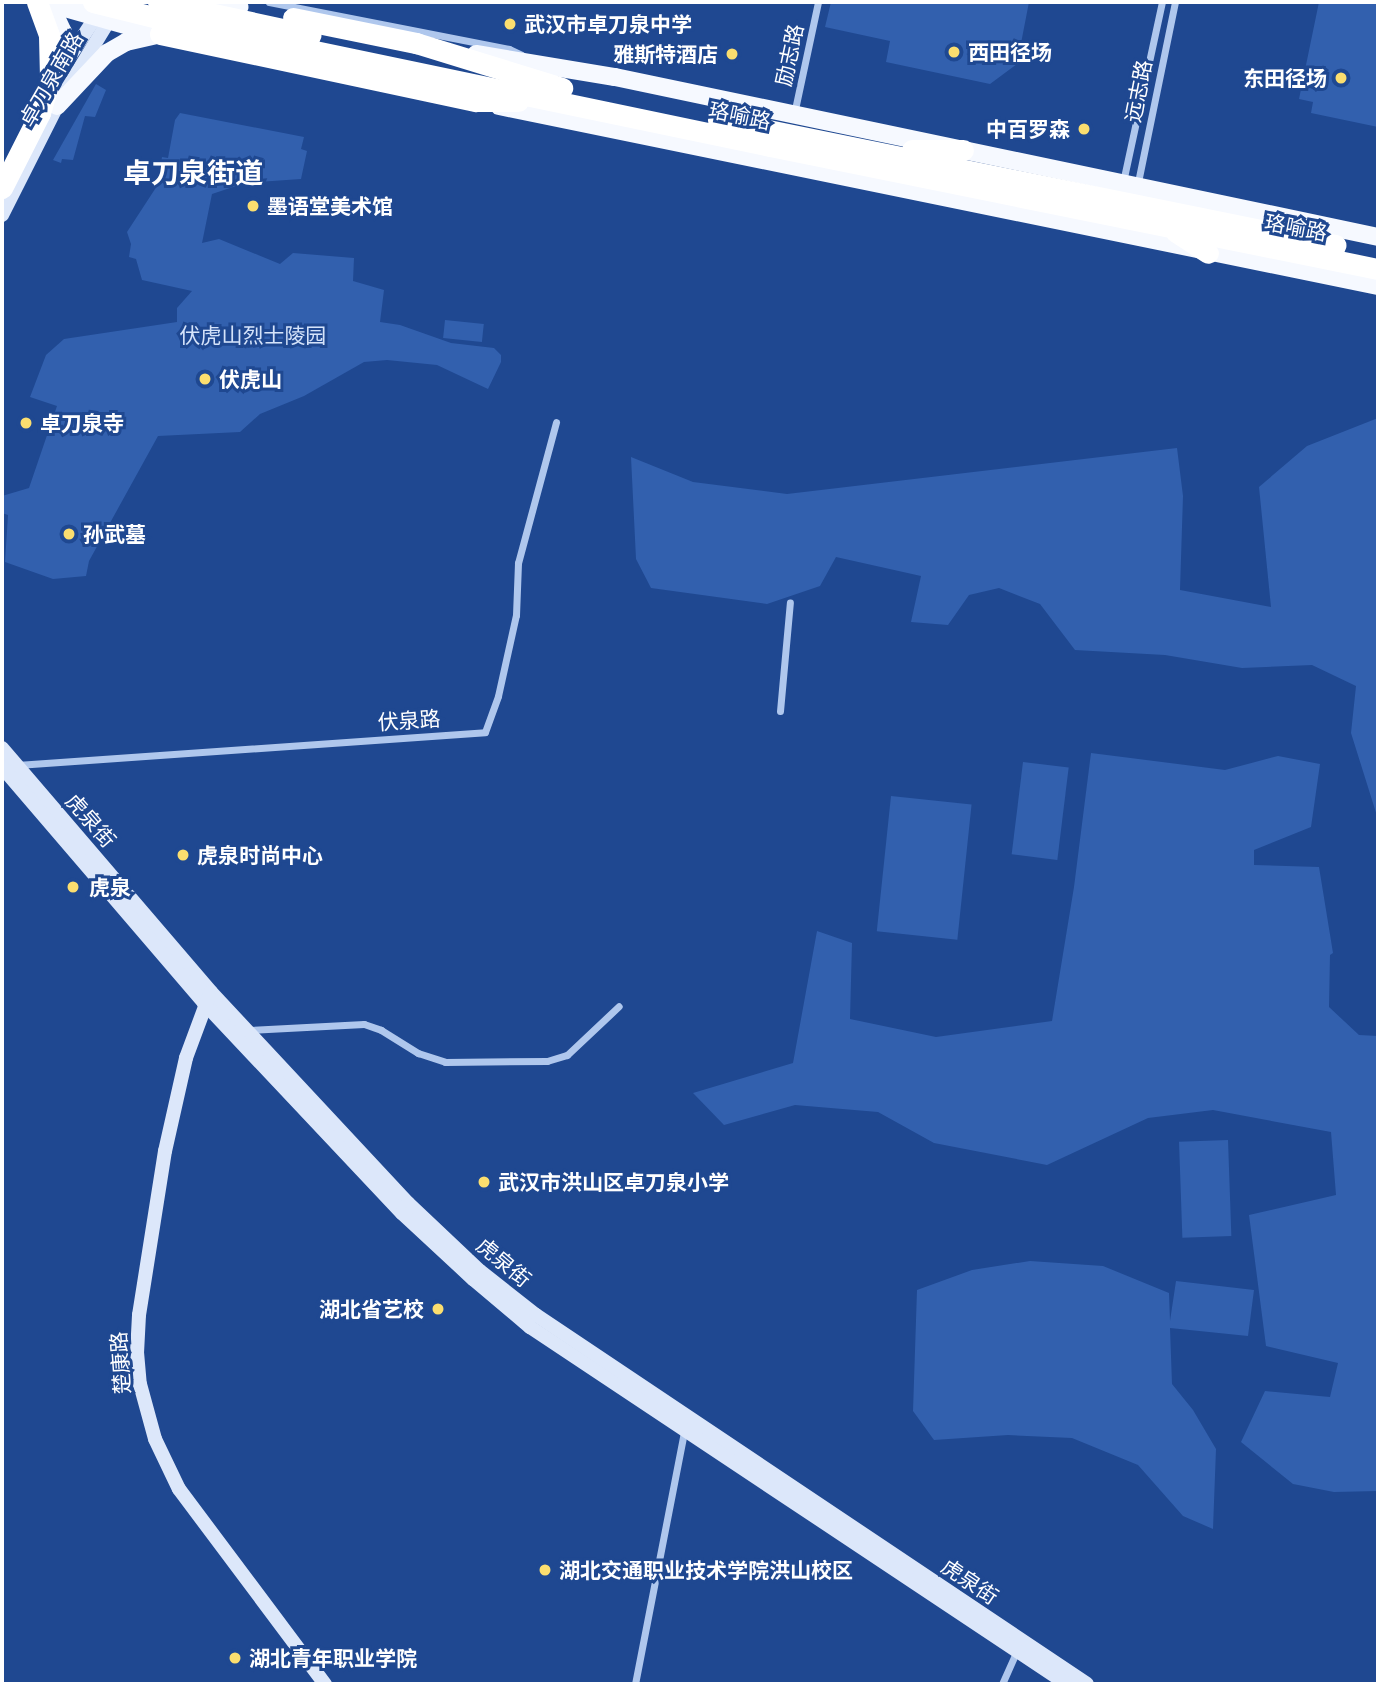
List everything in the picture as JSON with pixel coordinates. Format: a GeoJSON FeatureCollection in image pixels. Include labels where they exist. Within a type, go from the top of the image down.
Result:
{"type":"FeatureCollection","features":[{"type":"Feature","properties":{"kind":"highway"},"geometry":{"type":"LineString","coordinates":[[2,182],[40,113],[50,77],[49,35],[41,2]]}},
{"type":"Feature","properties":{"kind":"highway","name":"珞喻路"},"geometry":{"type":"LineString","coordinates":[[158,2],[364,47],[769,146],[1378,254]]}},
{"type":"Feature","properties":{"kind":"highway"},"geometry":{"type":"LineString","coordinates":[[198,2],[226,22],[274,42]]}},
{"type":"Feature","properties":{"kind":"highway"},"geometry":{"type":"LineString","coordinates":[[234,4],[416,43],[565,95]]}},
{"type":"Feature","properties":{"kind":"highway","name":"珞喻路"},"geometry":{"type":"LineString","coordinates":[[98,14],[274,42],[493,87],[565,95],[857,149],[1378,269]]}},
{"type":"Feature","properties":{"kind":"highway"},"geometry":{"type":"LineString","coordinates":[[160,34],[475,101],[565,95]]}},
{"type":"Feature","properties":{"kind":"highway"},"geometry":{"type":"LineString","coordinates":[[857,149],[962,150]]}},
{"type":"Feature","properties":{"kind":"highway"},"geometry":{"type":"LineString","coordinates":[[1130,187],[1163,218],[1208,253]]}},
{"type":"Feature","properties":{"kind":"main road"},"geometry":{"type":"LineString","coordinates":[[41,2],[98,14],[160,34]]}},
{"type":"Feature","properties":{"kind":"main road"},"geometry":{"type":"LineString","coordinates":[[41,2],[55,15],[63,32],[61,70]]}},
{"type":"Feature","properties":{"kind":"main road","name":"卓刀泉南路"},"geometry":{"type":"LineString","coordinates":[[2,182],[61,70],[106,2]]}},
{"type":"Feature","properties":{"kind":"main road","name":"卓刀泉南路"},"geometry":{"type":"LineString","coordinates":[[2,215],[57,106],[98,14],[121,2]]}},
{"type":"Feature","properties":{"kind":"main road"},"geometry":{"type":"LineString","coordinates":[[194,41],[188,26],[190,17],[205,2]]}},
{"type":"Feature","properties":{"kind":"main road"},"geometry":{"type":"LineString","coordinates":[[215,2],[234,4]]}},
{"type":"Feature","properties":{"kind":"main road"},"geometry":{"type":"LineString","coordinates":[[57,106],[107,53],[126,43],[160,34]]}},
{"type":"Feature","properties":{"kind":"main road"},"geometry":{"type":"LineString","coordinates":[[416,43],[615,77],[1378,237]]}},
{"type":"Feature","properties":{"kind":"main road"},"geometry":{"type":"LineString","coordinates":[[475,101],[1378,286]]}},
{"type":"Feature","properties":{"kind":"main road","name":"虎泉街"},"geometry":{"type":"LineString","coordinates":[[2,748],[9,766],[208,998],[402,1213],[473,1279],[530,1327],[684,1429],[1020,1647],[1087,1684]]}},
{"type":"Feature","properties":{"kind":"main road","name":"虎泉街"},"geometry":{"type":"LineString","coordinates":[[208,998],[249,1030],[408,1203],[480,1271],[536,1315],[1020,1647],[1067,1684]]}},
{"type":"Feature","properties":{"kind":"main road","name":"楚康路"},"geometry":{"type":"LineString","coordinates":[[208,998],[186,1058],[165,1150],[139,1315],[137,1352],[140,1384],[155,1438],[179,1489],[325,1684]]}},
{"type":"Feature","properties":{"kind":"street"},"geometry":{"type":"LineString","coordinates":[[269,2],[509,49],[534,64]]}},
{"type":"Feature","properties":{"kind":"street","name":"励志路"},"geometry":{"type":"LineString","coordinates":[[794,116],[818,2]]}},
{"type":"Feature","properties":{"kind":"street","name":"远志路"},"geometry":{"type":"LineString","coordinates":[[1130,187],[1162,2]]}},
{"type":"Feature","properties":{"kind":"street","name":"远志路"},"geometry":{"type":"LineString","coordinates":[[1130,187],[1175,2]]}},
{"type":"Feature","properties":{"kind":"street","name":"伏泉路"},"geometry":{"type":"LineString","coordinates":[[9,766],[485,732],[498,696],[516,615],[518,563],[556,422]]}},
{"type":"Feature","properties":{"kind":"street"},"geometry":{"type":"LineString","coordinates":[[780,711],[790,602]]}},
{"type":"Feature","properties":{"kind":"street"},"geometry":{"type":"LineString","coordinates":[[249,1030],[364,1024],[381,1030],[418,1053],[446,1062],[547,1061],[568,1055],[619,1006]]}},
{"type":"Feature","properties":{"kind":"street"},"geometry":{"type":"LineString","coordinates":[[635,1684],[684,1429]]}},
{"type":"Feature","properties":{"kind":"street"},"geometry":{"type":"LineString","coordinates":[[1002,1684],[1020,1647]]}},
{"type":"Feature","properties":{"kind":"green space","name":"西田径场"},"geometry":{"type":"Polygon","coordinates":[[[831,2],[1029,2],[1017,64],[990,84],[886,62],[890,41],[825,27],[831,2]]]}},
{"type":"Feature","properties":{"kind":"green space","name":"东田径场"},"geometry":{"type":"Polygon","coordinates":[[[1319,2],[1378,2],[1378,127],[1311,113],[1313,102],[1299,99],[1319,2]]]}},
{"type":"Feature","properties":{"kind":"green space"},"geometry":{"type":"Polygon","coordinates":[[[96,84],[106,90],[95,117],[85,116],[73,160],[62,159],[61,163],[53,160],[96,84]]]}},
{"type":"Feature","properties":{"kind":"green space","name":"伏虎山烈士陵园"},"geometry":{"type":"Polygon","coordinates":[[[180,113],[304,137],[301,149],[307,151],[301,179],[245,183],[212,194],[202,243],[219,239],[280,264],[293,253],[354,258],[353,281],[384,290],[380,322],[400,325],[451,343],[494,348],[501,355],[501,362],[488,389],[437,365],[387,360],[364,362],[304,396],[260,414],[240,432],[158,436],[89,561],[86,576],[53,579],[5,562],[8,515],[2,513],[2,496],[29,488],[57,406],[30,397],[46,355],[64,339],[177,322],[177,308],[192,291],[142,280],[136,259],[129,257],[131,244],[127,232],[157,186],[162,157],[168,158],[175,120],[180,113]]]}},
{"type":"Feature","properties":{"kind":"green space"},"geometry":{"type":"Polygon","coordinates":[[[445,320],[484,324],[482,342],[443,338],[445,320]]]}},
{"type":"Feature","properties":{"kind":"green space"},"geometry":{"type":"Polygon","coordinates":[[[1378,418],[1378,819],[1351,733],[1356,686],[1312,665],[1242,668],[1165,655],[1075,650],[1040,604],[999,588],[969,595],[948,625],[911,622],[921,576],[836,557],[820,586],[767,604],[651,588],[636,559],[631,457],[693,482],[787,494],[1177,448],[1183,496],[1180,590],[1271,607],[1259,487],[1307,446],[1378,418]]]}},
{"type":"Feature","properties":{"kind":"green space"},"geometry":{"type":"Polygon","coordinates":[[[1091,753],[1225,770],[1278,756],[1320,764],[1311,827],[1254,850],[1254,865],[1319,867],[1333,953],[1330,955],[1329,1007],[1359,1035],[1378,1036],[1378,1491],[1334,1492],[1293,1484],[1241,1442],[1265,1391],[1330,1397],[1338,1363],[1266,1346],[1249,1215],[1336,1195],[1331,1132],[1213,1110],[1148,1118],[1047,1165],[934,1143],[878,1112],[795,1105],[724,1125],[693,1093],[793,1063],[817,931],[852,943],[850,1019],[936,1037],[1052,1021],[1074,887],[1091,753]]]}},
{"type":"Feature","properties":{"kind":"green space"},"geometry":{"type":"Polygon","coordinates":[[[1023,762],[1069,768],[1057,860],[1012,854],[1023,762]]]}},
{"type":"Feature","properties":{"kind":"green space"},"geometry":{"type":"Polygon","coordinates":[[[891,796],[972,804],[957,940],[877,931],[891,796]]]}},
{"type":"Feature","properties":{"kind":"green space"},"geometry":{"type":"Polygon","coordinates":[[[1228,1140],[1231,1236],[1182,1238],[1179,1142],[1228,1140]]]}},
{"type":"Feature","properties":{"kind":"green space"},"geometry":{"type":"Polygon","coordinates":[[[1030,1261],[1103,1266],[1169,1293],[1170,1321],[1176,1281],[1254,1290],[1248,1336],[1170,1328],[1172,1384],[1193,1410],[1216,1449],[1213,1529],[1183,1516],[1138,1465],[1072,1438],[1008,1435],[934,1440],[913,1411],[917,1290],[972,1270],[1030,1261]]]}},
{"type":"Feature","properties":{"kind":"place","name":"武汉市卓刀泉中学"},"geometry":{"type":"Point","coordinates":[510,24]}},
{"type":"Feature","properties":{"kind":"place","name":"西田径场"},"geometry":{"type":"Point","coordinates":[954,52]}},
{"type":"Feature","properties":{"kind":"place","name":"雅斯特酒店"},"geometry":{"type":"Point","coordinates":[732,54]}},
{"type":"Feature","properties":{"kind":"place","name":"东田径场"},"geometry":{"type":"Point","coordinates":[1341,78]}},
{"type":"Feature","properties":{"kind":"place","name":"中百罗森"},"geometry":{"type":"Point","coordinates":[1084,129]}},
{"type":"Feature","properties":{"kind":"place","name":"墨语堂美术馆"},"geometry":{"type":"Point","coordinates":[253,206]}},
{"type":"Feature","properties":{"kind":"place","name":"伏虎山"},"geometry":{"type":"Point","coordinates":[205,379]}},
{"type":"Feature","properties":{"kind":"place","name":"卓刀泉寺"},"geometry":{"type":"Point","coordinates":[26,423]}},
{"type":"Feature","properties":{"kind":"place","name":"孙武墓"},"geometry":{"type":"Point","coordinates":[69,534]}},
{"type":"Feature","properties":{"kind":"place","name":"虎泉时尚中心"},"geometry":{"type":"Point","coordinates":[183,855]}},
{"type":"Feature","properties":{"kind":"place","name":"虎泉"},"geometry":{"type":"Point","coordinates":[73,887]}},
{"type":"Feature","properties":{"kind":"place","name":"武汉市洪山区卓刀泉小学"},"geometry":{"type":"Point","coordinates":[484,1182]}},
{"type":"Feature","properties":{"kind":"place","name":"湖北省艺校"},"geometry":{"type":"Point","coordinates":[438,1309]}},
{"type":"Feature","properties":{"kind":"place","name":"湖北交通职业技术学院洪山校区"},"geometry":{"type":"Point","coordinates":[545,1570]}},
{"type":"Feature","properties":{"kind":"place","name":"湖北青年职业学院"},"geometry":{"type":"Point","coordinates":[235,1658]}},
{"type":"Feature","properties":{"kind":"district","name":"卓刀泉街道"},"geometry":{"type":"Point","coordinates":[193,173]}}]}
